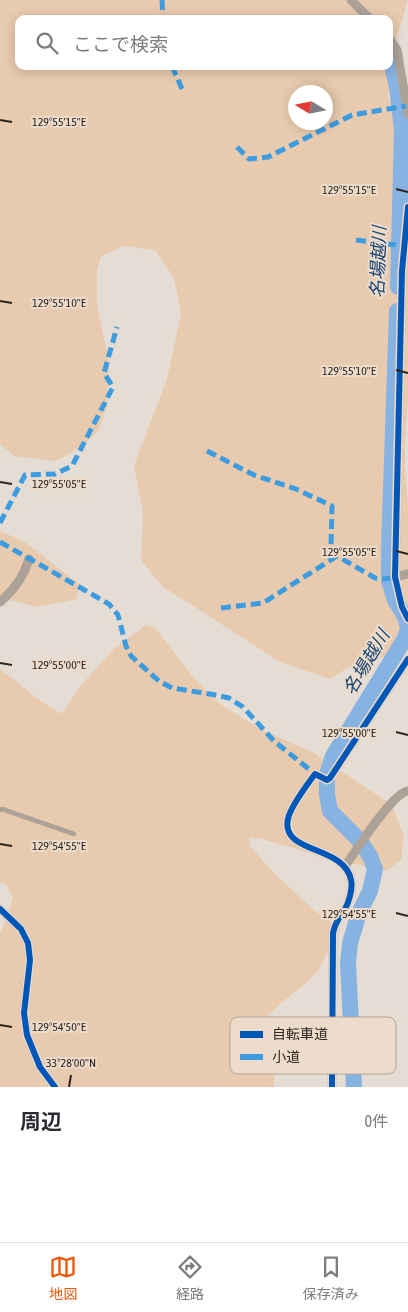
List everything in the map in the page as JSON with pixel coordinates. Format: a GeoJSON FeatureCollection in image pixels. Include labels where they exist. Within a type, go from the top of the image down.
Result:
{"type":"FeatureCollection","features":[{"type":"Feature","properties":{"kind":"street"},"geometry":{"type":"LineString","coordinates":[[351,0],[366,15]]}},
{"type":"Feature","properties":{"kind":"street"},"geometry":{"type":"LineString","coordinates":[[393,44],[397,50],[408,114]]}},
{"type":"Feature","properties":{"kind":"street"},"geometry":{"type":"LineString","coordinates":[[408,207],[402,271],[396,577],[402,607],[408,619]]}},
{"type":"Feature","properties":{"kind":"street"},"geometry":{"type":"LineString","coordinates":[[0,602],[9,594],[26,570],[29,559]]}},
{"type":"Feature","properties":{"kind":"street"},"geometry":{"type":"LineString","coordinates":[[396,577],[408,574]]}},
{"type":"Feature","properties":{"kind":"street"},"geometry":{"type":"LineString","coordinates":[[332,1017],[333,933],[337,921],[346,907],[351,891],[351,879],[345,866],[335,858],[290,837],[287,821],[290,813],[315,774],[327,780],[330,778],[408,658]]}},
{"type":"Feature","properties":{"kind":"street"},"geometry":{"type":"LineString","coordinates":[[345,866],[390,803],[404,791],[408,791]]}},
{"type":"Feature","properties":{"kind":"street"},"geometry":{"type":"LineString","coordinates":[[0,908],[21,929],[28,943],[30,960],[24,1013],[27,1035],[40,1067],[55,1087]]}},
{"type":"Feature","properties":{"kind":"street"},"geometry":{"type":"LineString","coordinates":[[332,1074],[332,1087]]}},
{"type":"Feature","properties":{"kind":"lane"},"geometry":{"type":"LineString","coordinates":[[0,810],[2,809],[74,834]]}},
{"type":"Feature","properties":{"kind":"shaded area"},"geometry":{"type":"Polygon","coordinates":[[[0,0],[408,0],[393,50],[393,15],[15,15],[15,70],[391,70],[388,98],[408,130],[408,398],[405,476],[408,502],[408,651],[350,666],[330,679],[280,662],[162,586],[141,560],[143,512],[134,466],[167,379],[181,314],[174,278],[155,250],[124,246],[101,256],[97,270],[97,305],[109,363],[107,406],[99,430],[82,446],[56,461],[14,456],[0,444],[0,0]]]}},
{"type":"Feature","properties":{"kind":"shaded area"},"geometry":{"type":"Polygon","coordinates":[[[0,531],[25,542],[79,584],[77,599],[37,607],[0,597],[0,531]]]}},
{"type":"Feature","properties":{"kind":"shaded area"},"geometry":{"type":"Polygon","coordinates":[[[146,625],[156,629],[192,676],[220,704],[260,729],[312,752],[392,805],[404,836],[401,860],[386,871],[249,837],[250,846],[273,872],[315,911],[330,921],[331,945],[318,971],[305,984],[266,1017],[230,1017],[230,1074],[274,1074],[274,1087],[0,1087],[0,935],[13,898],[6,884],[0,883],[0,669],[42,702],[62,714],[81,685],[116,647],[146,625]]]}},
{"type":"Feature","properties":{"kind":"waterway","name":"名場越川"},"geometry":{"type":"LineString","coordinates":[[393,70],[402,130],[398,287]]}},
{"type":"Feature","properties":{"kind":"waterway","name":"名場越川"},"geometry":{"type":"LineString","coordinates":[[351,1017],[348,963],[350,943],[359,913],[370,891],[375,869],[370,856],[360,841],[330,811],[327,795],[327,774],[333,756],[404,640],[408,629],[406,618],[395,600],[389,581],[397,311]]}},
{"type":"Feature","properties":{"kind":"waterway","name":"名場越川"},"geometry":{"type":"LineString","coordinates":[[353,1074],[354,1087]]}},
{"type":"Feature","properties":{"kind":"marked path"},"geometry":{"type":"LineString","coordinates":[[162,0],[163,15]]}},
{"type":"Feature","properties":{"kind":"marked path"},"geometry":{"type":"LineString","coordinates":[[174,70],[182,89]]}},
{"type":"Feature","properties":{"kind":"marked path"},"geometry":{"type":"LineString","coordinates":[[237,147],[249,159],[268,157],[352,115],[406,106]]}},
{"type":"Feature","properties":{"kind":"marked path"},"geometry":{"type":"LineString","coordinates":[[356,240],[404,246]]}},
{"type":"Feature","properties":{"kind":"marked path"},"geometry":{"type":"LineString","coordinates":[[0,523],[25,475],[55,474],[72,466],[113,387],[104,373],[117,327]]}},
{"type":"Feature","properties":{"kind":"marked path"},"geometry":{"type":"LineString","coordinates":[[207,451],[254,475],[296,489],[332,506],[331,547],[337,556],[375,578],[395,577]]}},
{"type":"Feature","properties":{"kind":"marked path"},"geometry":{"type":"LineString","coordinates":[[0,542],[109,604],[118,615],[126,646],[131,656],[159,681],[172,688],[229,698],[243,707],[274,741],[315,774]]}},
{"type":"Feature","properties":{"kind":"marked path"},"geometry":{"type":"LineString","coordinates":[[221,608],[263,603],[337,556]]}},
{"type":"Feature","properties":{"kind":"cycle path"},"geometry":{"type":"LineString","coordinates":[[408,207],[402,271],[395,577],[402,607],[408,619]]}},
{"type":"Feature","properties":{"kind":"cycle path"},"geometry":{"type":"LineString","coordinates":[[332,1017],[333,933],[348,903],[351,880],[346,869],[338,861],[294,838],[288,830],[289,814],[295,802],[315,774],[327,780],[330,778],[408,659]]}},
{"type":"Feature","properties":{"kind":"cycle path"},"geometry":{"type":"LineString","coordinates":[[0,909],[21,929],[28,943],[30,960],[24,1013],[27,1035],[40,1067],[55,1087]]}},
{"type":"Feature","properties":{"kind":"cycle path"},"geometry":{"type":"LineString","coordinates":[[332,1074],[332,1087]]}}]}
